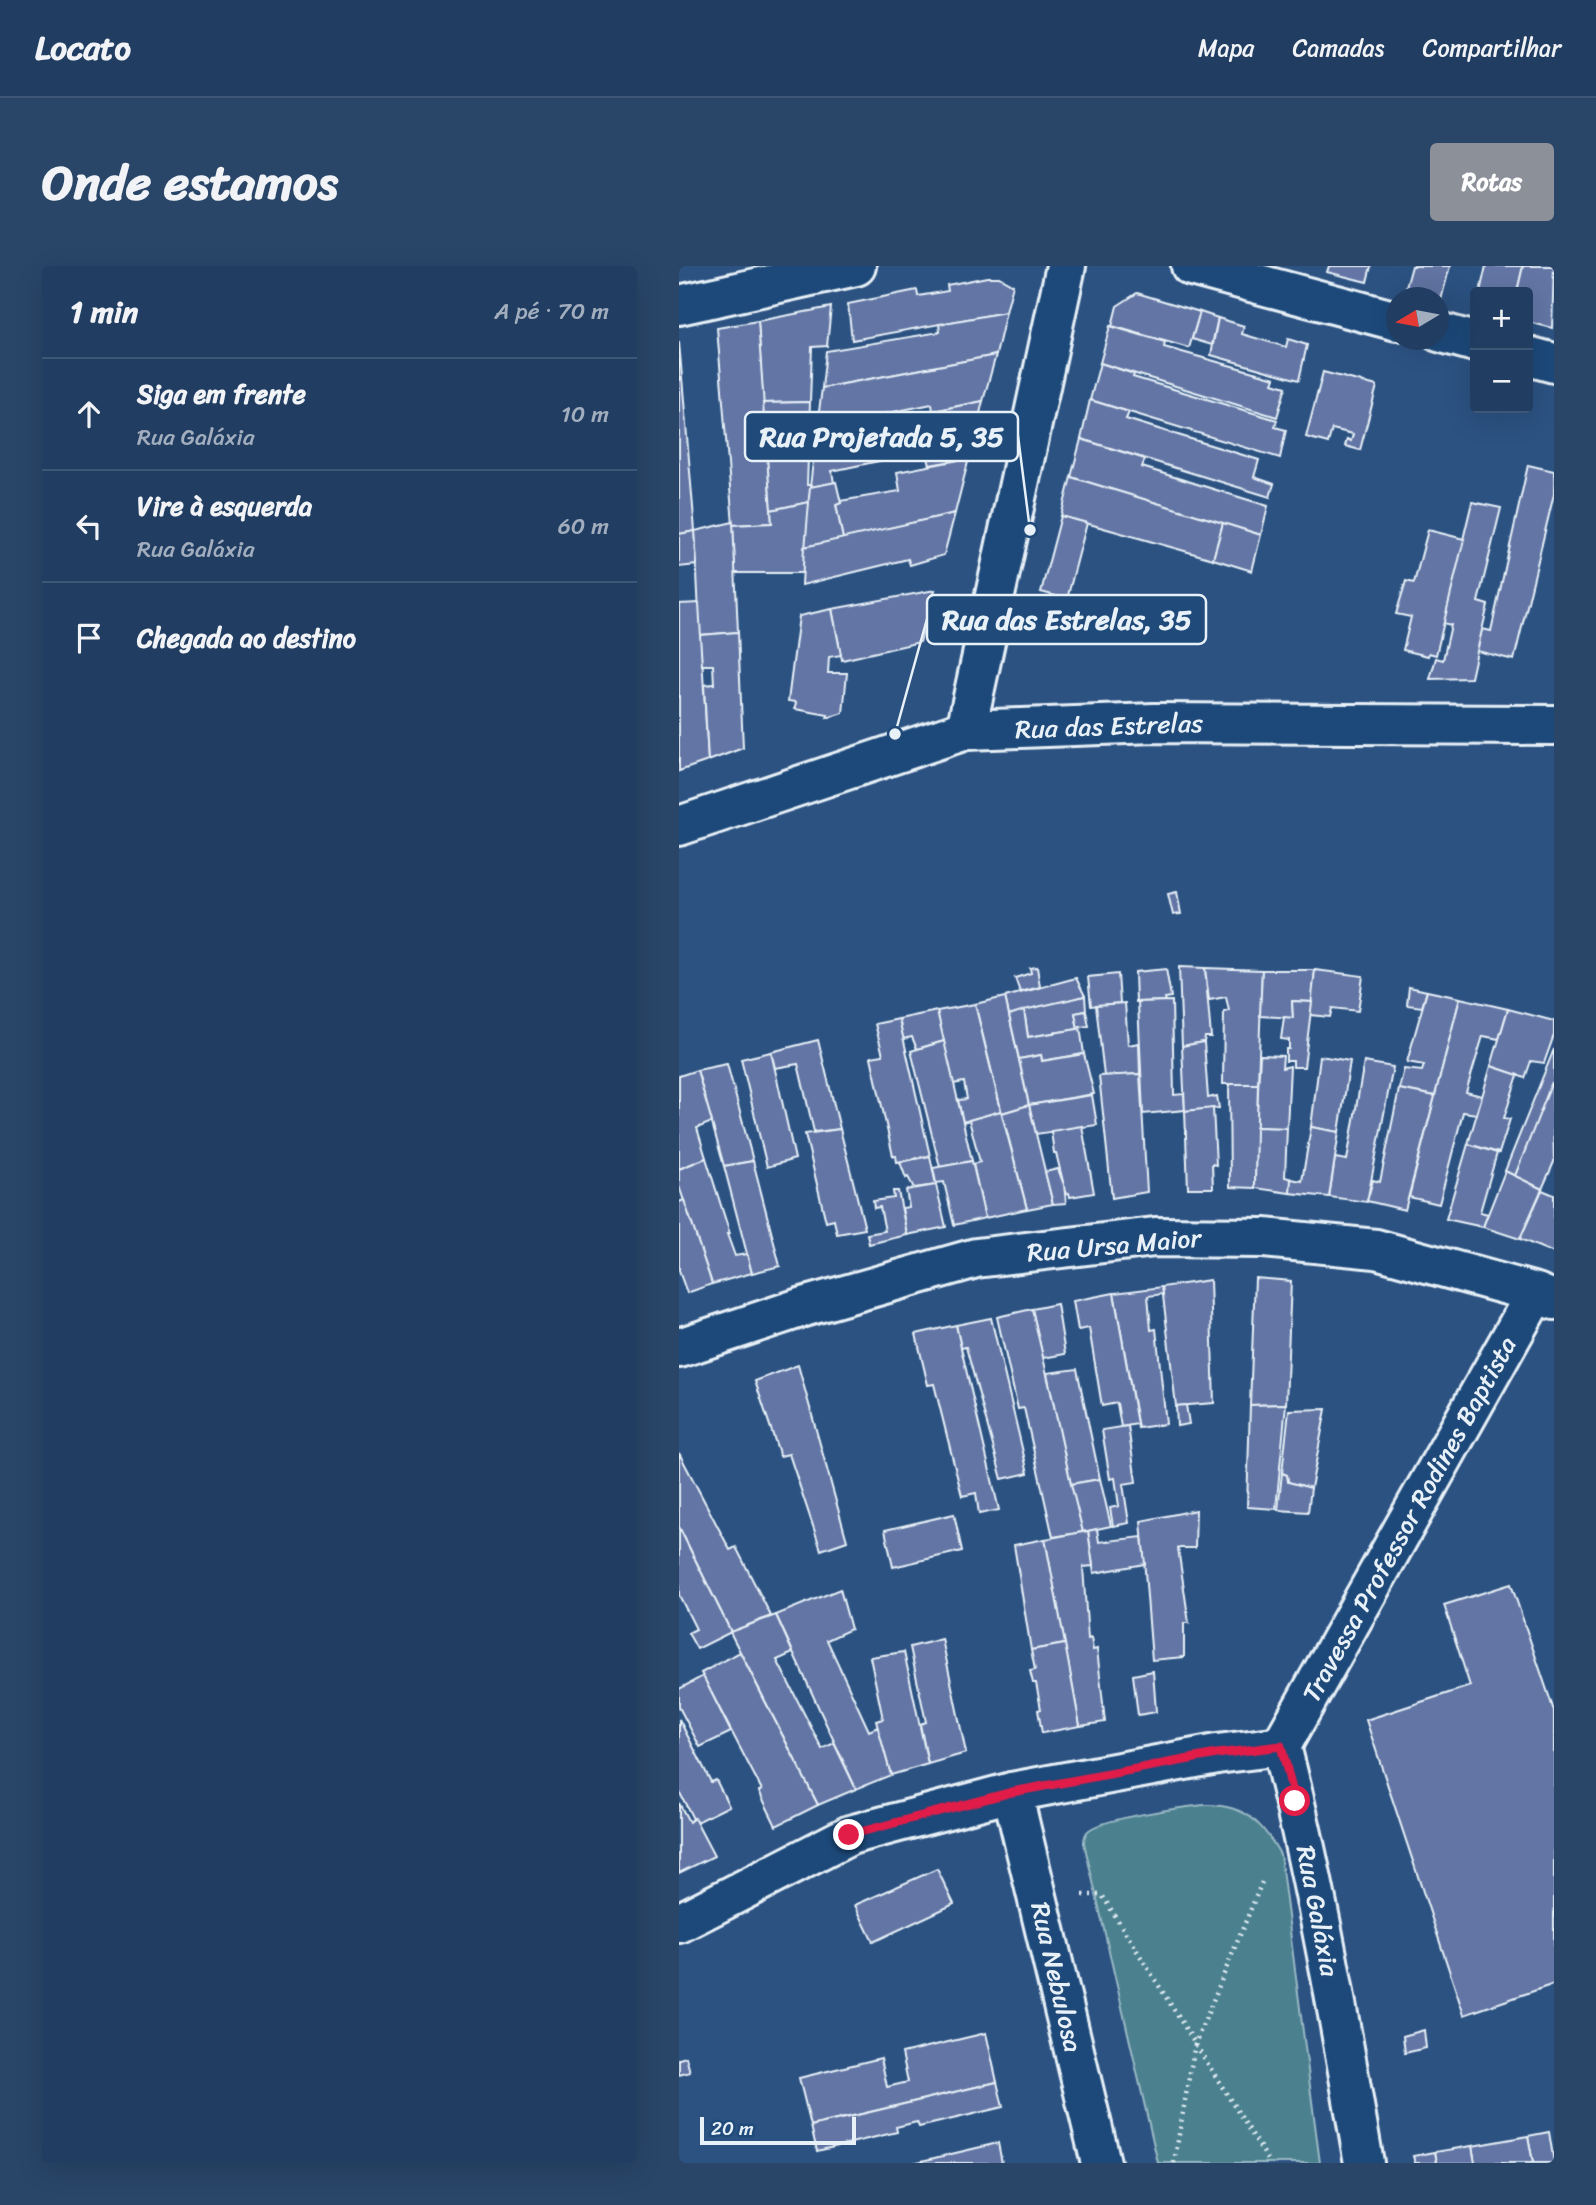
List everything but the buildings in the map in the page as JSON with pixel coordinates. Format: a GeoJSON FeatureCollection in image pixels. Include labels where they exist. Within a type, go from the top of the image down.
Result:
{"type":"FeatureCollection","features":[{"type":"Feature","properties":{"kind":"street"},"geometry":{"type":"LineString","coordinates":[[679,304],[856,266]]}},
{"type":"Feature","properties":{"kind":"street"},"geometry":{"type":"LineString","coordinates":[[966,730],[1066,266]]}},
{"type":"Feature","properties":{"kind":"street"},"geometry":{"type":"LineString","coordinates":[[1191,266],[1386,318]]}},
{"type":"Feature","properties":{"kind":"street"},"geometry":{"type":"LineString","coordinates":[[1449,335],[1470,341]]}},
{"type":"Feature","properties":{"kind":"street"},"geometry":{"type":"LineString","coordinates":[[1533,357],[1554,363]]}},
{"type":"Feature","properties":{"kind":"street","name":"Rua das Estrelas"},"geometry":{"type":"LineString","coordinates":[[679,826],[966,730],[1154,723],[1554,725]]}},
{"type":"Feature","properties":{"kind":"street","name":"Rua Ursa Maior"},"geometry":{"type":"LineString","coordinates":[[679,1348],[803,1307],[976,1258],[1155,1237],[1264,1238],[1376,1250],[1545,1297]]}},
{"type":"Feature","properties":{"kind":"street","name":"Travessa Professor Rodines Baptista"},"geometry":{"type":"LineString","coordinates":[[1281,1746],[1545,1297]]}},
{"type":"Feature","properties":{"kind":"street"},"geometry":{"type":"LineString","coordinates":[[679,1923],[849,1835],[1012,1792],[1217,1754],[1281,1746]]}},
{"type":"Feature","properties":{"kind":"street","name":"Rua Galáxia"},"geometry":{"type":"LineString","coordinates":[[1281,1746],[1330,1973],[1364,2163]]}},
{"type":"Feature","properties":{"kind":"street","name":"Rua Nebulosa"},"geometry":{"type":"LineString","coordinates":[[1012,1792],[1101,2163]]}},
{"type":"Feature","properties":{"kind":"path"},"geometry":{"type":"LineString","coordinates":[[1174,2163],[1195,2044],[1264,1878]]}},
{"type":"Feature","properties":{"kind":"path"},"geometry":{"type":"LineString","coordinates":[[1038,1896],[1102,1895],[1270,2163]]}},
{"type":"Feature","properties":{"kind":"green space"},"geometry":{"type":"Polygon","coordinates":[[[1218,1805],[1241,1811],[1266,1832],[1280,1854],[1320,2163],[1158,2163],[1084,1840],[1087,1832],[1106,1823],[1142,1814],[1218,1805]]]}},
{"type":"Feature","properties":{"kind":"place","name":"Rua Projetada 5, 35"},"geometry":{"type":"Point","coordinates":[1030,530]}},
{"type":"Feature","properties":{"kind":"place","name":"Rua das Estrelas, 35"},"geometry":{"type":"Point","coordinates":[895,734]}},
{"type":"Feature","properties":{"kind":"route"},"geometry":{"type":"LineString","coordinates":[[849,1835],[1012,1792],[1217,1754],[1281,1746],[1295,1801]]}}]}
